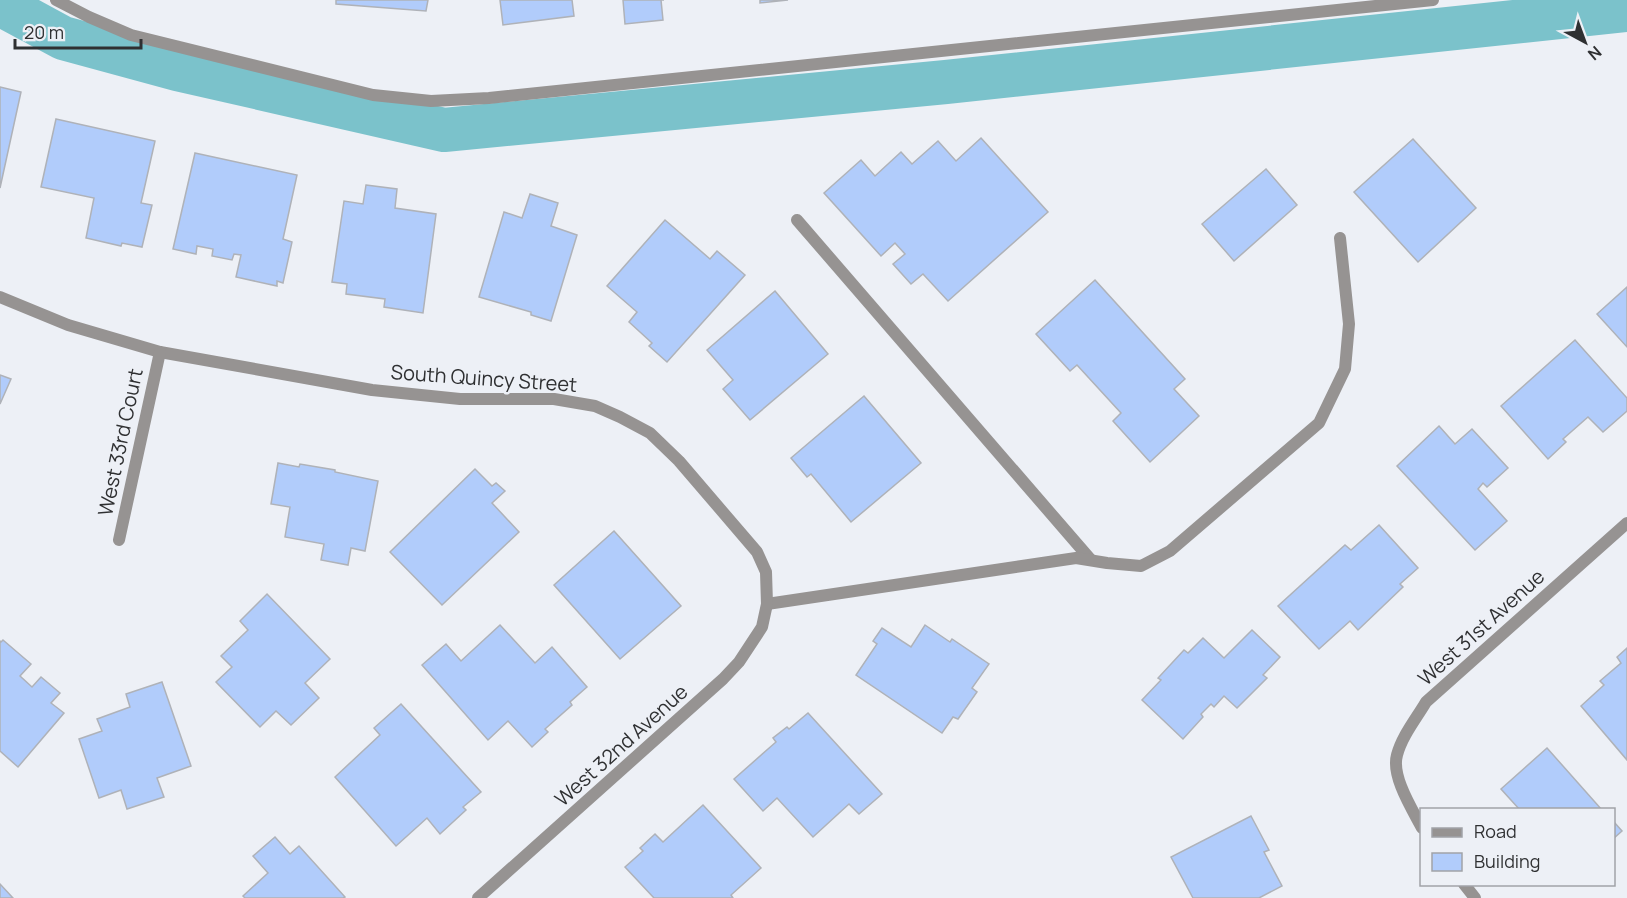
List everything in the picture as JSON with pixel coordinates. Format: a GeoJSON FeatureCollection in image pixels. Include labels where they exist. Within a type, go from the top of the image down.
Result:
{"type":"FeatureCollection","features":[{"type":"Feature","properties":{"kind":"street"},"geometry":{"type":"LineString","coordinates":[[56,0],[131,35],[373,95],[431,101],[489,98],[1433,0]]}},
{"type":"Feature","properties":{"kind":"street"},"geometry":{"type":"LineString","coordinates":[[797,220],[1092,560]]}},
{"type":"Feature","properties":{"kind":"street"},"geometry":{"type":"LineString","coordinates":[[767,604],[1076,558],[1141,566],[1170,551],[1319,423],[1345,369],[1349,324],[1340,238]]}},
{"type":"Feature","properties":{"kind":"street","name":"South Quincy Street"},"geometry":{"type":"LineString","coordinates":[[0,297],[68,325],[160,352],[372,390],[460,399],[554,399],[595,406],[650,434],[679,461],[758,552],[766,572],[767,604]]}},
{"type":"Feature","properties":{"kind":"street","name":"West 33rd Court"},"geometry":{"type":"LineString","coordinates":[[119,540],[160,352]]}},
{"type":"Feature","properties":{"kind":"street","name":"West 31st Avenue"},"geometry":{"type":"LineString","coordinates":[[1420,824],[1398,781],[1396,756],[1405,735],[1426,702],[1627,523]]}},
{"type":"Feature","properties":{"kind":"street","name":"West 32nd Avenue"},"geometry":{"type":"LineString","coordinates":[[478,898],[723,680],[740,662],[762,627],[767,604]]}},
{"type":"Feature","properties":{"kind":"street"},"geometry":{"type":"LineString","coordinates":[[1465,886],[1475,898]]}},
{"type":"Feature","properties":{"kind":"building"},"geometry":{"type":"Polygon","coordinates":[[[336,0],[428,0],[426,11],[336,4],[336,0]]]}},
{"type":"Feature","properties":{"kind":"building"},"geometry":{"type":"Polygon","coordinates":[[[500,0],[572,0],[574,16],[503,25],[500,0]]]}},
{"type":"Feature","properties":{"kind":"building"},"geometry":{"type":"Polygon","coordinates":[[[623,0],[661,0],[663,20],[625,24],[623,0]]]}},
{"type":"Feature","properties":{"kind":"building"},"geometry":{"type":"Polygon","coordinates":[[[760,0],[788,0],[760,3],[760,0]]]}},
{"type":"Feature","properties":{"kind":"building"},"geometry":{"type":"Polygon","coordinates":[[[0,87],[21,92],[0,188],[0,87]]]}},
{"type":"Feature","properties":{"kind":"building"},"geometry":{"type":"Polygon","coordinates":[[[56,119],[155,141],[141,203],[152,205],[142,247],[122,243],[121,246],[86,238],[94,198],[41,187],[56,119]]]}},
{"type":"Feature","properties":{"kind":"building"},"geometry":{"type":"Polygon","coordinates":[[[981,138],[1048,212],[948,301],[923,274],[911,284],[893,264],[905,254],[895,243],[881,256],[824,193],[861,160],[875,176],[901,152],[912,164],[938,141],[956,161],[981,138]]]}},
{"type":"Feature","properties":{"kind":"building"},"geometry":{"type":"Polygon","coordinates":[[[1413,139],[1476,208],[1418,262],[1354,192],[1413,139]]]}},
{"type":"Feature","properties":{"kind":"building"},"geometry":{"type":"Polygon","coordinates":[[[195,153],[297,175],[283,239],[292,242],[283,283],[277,281],[277,286],[236,277],[241,255],[234,254],[232,260],[212,256],[213,249],[197,246],[196,254],[173,249],[195,153]]]}},
{"type":"Feature","properties":{"kind":"building"},"geometry":{"type":"Polygon","coordinates":[[[1266,169],[1297,205],[1234,261],[1202,224],[1266,169]]]}},
{"type":"Feature","properties":{"kind":"building"},"geometry":{"type":"Polygon","coordinates":[[[366,185],[397,189],[395,208],[436,214],[423,313],[384,307],[385,299],[346,294],[347,284],[332,282],[344,201],[363,204],[366,185]]]}},
{"type":"Feature","properties":{"kind":"building"},"geometry":{"type":"Polygon","coordinates":[[[530,194],[558,203],[551,226],[577,235],[551,321],[531,315],[531,312],[479,297],[504,212],[522,218],[530,194]]]}},
{"type":"Feature","properties":{"kind":"building"},"geometry":{"type":"Polygon","coordinates":[[[665,220],[710,259],[717,251],[745,275],[667,362],[649,346],[652,343],[629,322],[637,312],[607,286],[665,220]]]}},
{"type":"Feature","properties":{"kind":"building"},"geometry":{"type":"Polygon","coordinates":[[[1095,280],[1185,379],[1174,389],[1199,416],[1150,462],[1113,421],[1121,413],[1077,365],[1070,371],[1036,334],[1095,280]]]}},
{"type":"Feature","properties":{"kind":"building"},"geometry":{"type":"Polygon","coordinates":[[[1627,287],[1627,347],[1597,314],[1627,287]]]}},
{"type":"Feature","properties":{"kind":"building"},"geometry":{"type":"Polygon","coordinates":[[[775,291],[828,354],[750,420],[723,389],[733,380],[707,350],[775,291]]]}},
{"type":"Feature","properties":{"kind":"building"},"geometry":{"type":"Polygon","coordinates":[[[1575,340],[1627,398],[1627,411],[1603,432],[1588,417],[1563,439],[1566,442],[1548,459],[1501,406],[1575,340]]]}},
{"type":"Feature","properties":{"kind":"building"},"geometry":{"type":"Polygon","coordinates":[[[0,375],[11,379],[0,404],[0,375]]]}},
{"type":"Feature","properties":{"kind":"building"},"geometry":{"type":"Polygon","coordinates":[[[864,396],[921,463],[851,522],[811,474],[807,477],[791,458],[864,396]]]}},
{"type":"Feature","properties":{"kind":"building"},"geometry":{"type":"Polygon","coordinates":[[[1439,426],[1455,444],[1472,429],[1508,468],[1487,487],[1483,483],[1478,489],[1507,521],[1475,550],[1397,466],[1439,426]]]}},
{"type":"Feature","properties":{"kind":"building"},"geometry":{"type":"Polygon","coordinates":[[[278,463],[335,470],[335,472],[378,481],[365,551],[351,548],[348,565],[321,560],[324,544],[285,537],[290,507],[271,504],[278,463]]]}},
{"type":"Feature","properties":{"kind":"building"},"geometry":{"type":"Polygon","coordinates":[[[475,469],[492,486],[496,483],[505,491],[492,503],[519,532],[442,605],[390,552],[475,469]]]}},
{"type":"Feature","properties":{"kind":"building"},"geometry":{"type":"Polygon","coordinates":[[[1379,525],[1418,568],[1400,584],[1403,587],[1358,630],[1350,621],[1319,649],[1278,606],[1345,545],[1351,550],[1379,525]]]}},
{"type":"Feature","properties":{"kind":"building"},"geometry":{"type":"Polygon","coordinates":[[[614,531],[681,606],[620,659],[554,585],[614,531]]]}},
{"type":"Feature","properties":{"kind":"building"},"geometry":{"type":"Polygon","coordinates":[[[267,594],[330,659],[305,683],[319,698],[291,725],[276,711],[260,727],[216,682],[232,667],[221,656],[248,630],[240,621],[267,594]]]}},
{"type":"Feature","properties":{"kind":"building"},"geometry":{"type":"Polygon","coordinates":[[[500,625],[535,663],[552,647],[587,687],[570,702],[572,705],[545,729],[548,732],[532,747],[508,721],[488,740],[422,665],[446,644],[461,661],[500,625]]]}},
{"type":"Feature","properties":{"kind":"building"},"geometry":{"type":"Polygon","coordinates":[[[925,625],[950,642],[952,639],[989,664],[972,688],[977,692],[958,719],[953,717],[942,733],[856,675],[877,644],[873,641],[882,628],[911,647],[925,625]]]}},
{"type":"Feature","properties":{"kind":"building"},"geometry":{"type":"Polygon","coordinates":[[[1252,630],[1280,657],[1263,675],[1267,678],[1237,708],[1224,696],[1214,707],[1211,704],[1201,714],[1203,717],[1183,739],[1142,700],[1161,680],[1158,678],[1184,650],[1188,653],[1203,638],[1224,658],[1252,630]]]}},
{"type":"Feature","properties":{"kind":"building"},"geometry":{"type":"Polygon","coordinates":[[[3,640],[31,664],[20,676],[32,687],[41,677],[60,693],[51,703],[64,713],[18,767],[0,751],[0,641],[3,640]]]}},
{"type":"Feature","properties":{"kind":"building"},"geometry":{"type":"Polygon","coordinates":[[[1627,648],[1627,760],[1581,706],[1604,685],[1600,681],[1621,663],[1617,657],[1627,648]]]}},
{"type":"Feature","properties":{"kind":"building"},"geometry":{"type":"Polygon","coordinates":[[[162,682],[191,766],[157,778],[164,797],[127,809],[121,790],[99,798],[79,739],[102,731],[97,719],[130,707],[126,694],[162,682]]]}},
{"type":"Feature","properties":{"kind":"building"},"geometry":{"type":"Polygon","coordinates":[[[401,704],[481,792],[463,807],[466,810],[440,834],[427,818],[396,846],[335,777],[380,735],[374,728],[401,704]]]}},
{"type":"Feature","properties":{"kind":"building"},"geometry":{"type":"Polygon","coordinates":[[[808,713],[882,794],[859,814],[849,804],[813,837],[777,798],[763,811],[734,779],[776,742],[773,738],[787,727],[789,729],[808,713]]]}},
{"type":"Feature","properties":{"kind":"building"},"geometry":{"type":"Polygon","coordinates":[[[1547,748],[1600,808],[1518,808],[1501,789],[1547,748]]]}},
{"type":"Feature","properties":{"kind":"building"},"geometry":{"type":"Polygon","coordinates":[[[703,805],[761,868],[731,895],[733,898],[654,898],[625,867],[643,851],[640,848],[655,834],[663,842],[703,805]]]}},
{"type":"Feature","properties":{"kind":"building"},"geometry":{"type":"Polygon","coordinates":[[[1251,816],[1269,850],[1264,852],[1282,886],[1259,898],[1193,898],[1171,857],[1251,816]]]}},
{"type":"Feature","properties":{"kind":"building"},"geometry":{"type":"Polygon","coordinates":[[[1615,823],[1622,831],[1615,837],[1615,823]]]}},
{"type":"Feature","properties":{"kind":"building"},"geometry":{"type":"Polygon","coordinates":[[[275,837],[290,854],[299,846],[345,897],[245,898],[243,896],[268,873],[253,856],[275,837]]]}},
{"type":"Feature","properties":{"kind":"building"},"geometry":{"type":"Polygon","coordinates":[[[0,884],[13,898],[0,898],[0,884]]]}},
{"type":"Feature","properties":{"kind":"waterway"},"geometry":{"type":"LineString","coordinates":[[0,4],[63,38],[177,69],[444,130],[946,82],[1627,10]]}}]}
